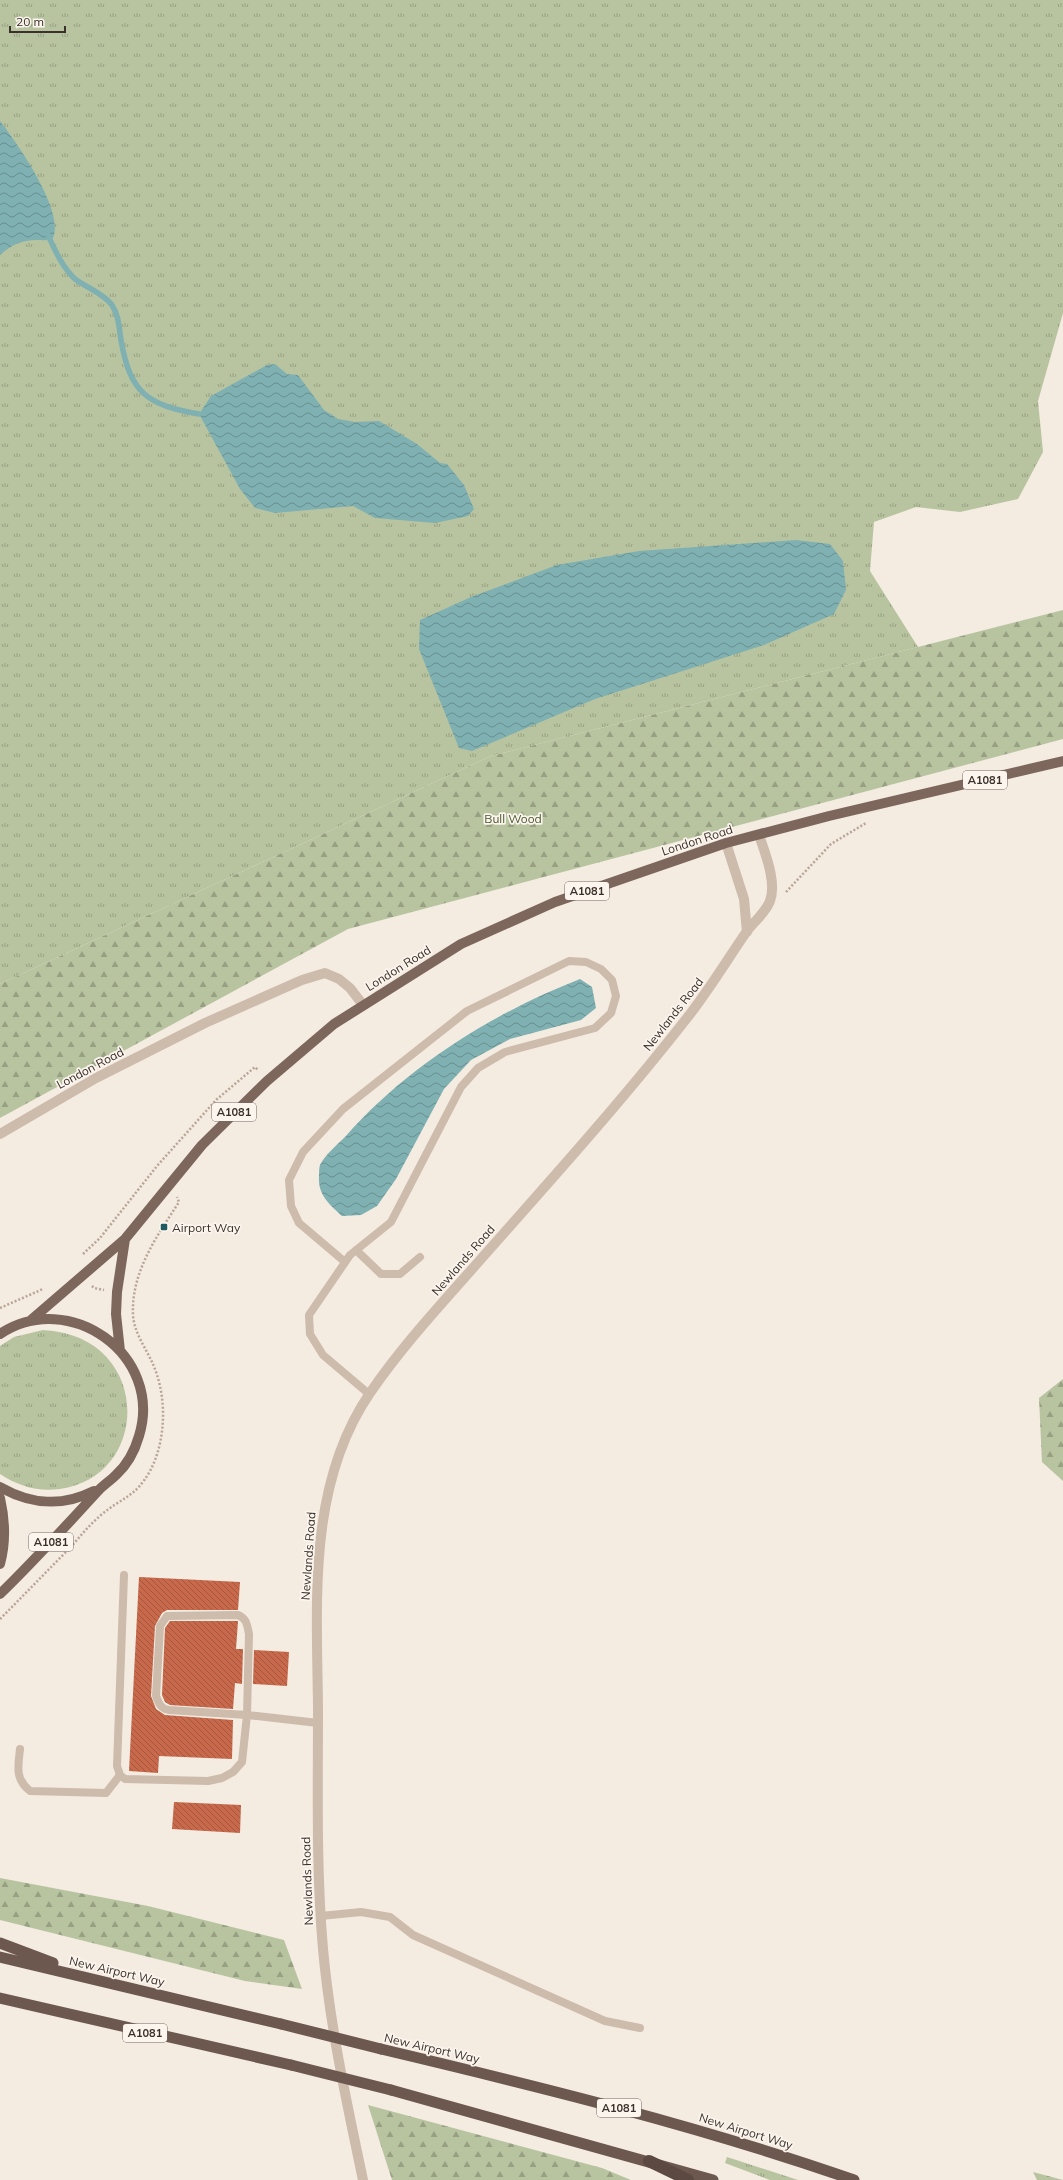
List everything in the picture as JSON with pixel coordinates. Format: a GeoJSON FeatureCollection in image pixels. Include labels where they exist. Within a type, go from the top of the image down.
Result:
{"type":"FeatureCollection","features":[{"type":"Feature","properties":{"kind":"highway","name":"A1081"},"geometry":{"type":"LineString","coordinates":[[0,1944],[97,1979]]}},
{"type":"Feature","properties":{"kind":"highway","name":"New Airport Way"},"geometry":{"type":"LineString","coordinates":[[0,1957],[97,1979],[545,2088],[678,2124],[854,2180]]}},
{"type":"Feature","properties":{"kind":"highway","name":"A1081"},"geometry":{"type":"LineString","coordinates":[[0,1998],[291,2065],[391,2090],[713,2180]]}},
{"type":"Feature","properties":{"kind":"highway"},"geometry":{"type":"LineString","coordinates":[[648,2161],[688,2180]]}},
{"type":"Feature","properties":{"kind":"main road","name":"London Road"},"geometry":{"type":"LineString","coordinates":[[30,1320],[125,1239],[202,1145],[234,1112],[334,1024],[461,944],[510,921],[640,872],[726,843],[829,816],[1063,761]]}},
{"type":"Feature","properties":{"kind":"main road"},"geometry":{"type":"LineString","coordinates":[[120,1350],[116,1314],[117,1292],[125,1239]]}},
{"type":"Feature","properties":{"kind":"main road"},"geometry":{"type":"LineString","coordinates":[[0,1334],[9,1328],[30,1320],[55,1318],[80,1323],[102,1334],[120,1350],[133,1369],[140,1391],[142,1413],[139,1436],[130,1456],[122,1468],[100,1489],[80,1498],[59,1502],[37,1502],[16,1496],[0,1487]]}},
{"type":"Feature","properties":{"kind":"main road","name":"A1081"},"geometry":{"type":"LineString","coordinates":[[0,1594],[62,1531],[100,1489]]}},
{"type":"Feature","properties":{"kind":"main road"},"geometry":{"type":"LineString","coordinates":[[0,1498],[4,1513],[5,1548],[0,1564]]}},
{"type":"Feature","properties":{"kind":"street"},"geometry":{"type":"LineString","coordinates":[[759,835],[771,875],[770,901]]}},
{"type":"Feature","properties":{"kind":"street"},"geometry":{"type":"LineString","coordinates":[[726,843],[744,899],[747,932]]}},
{"type":"Feature","properties":{"kind":"street","name":"Newlands Road"},"geometry":{"type":"LineString","coordinates":[[363,2180],[330,2008],[321,1916],[318,1723],[318,1572],[322,1523],[329,1482],[344,1439],[369,1394],[425,1323],[638,1080],[710,990],[747,932],[770,901]]}},
{"type":"Feature","properties":{"kind":"street","name":"London Road"},"geometry":{"type":"LineString","coordinates":[[0,1134],[96,1078],[206,1023],[302,980],[325,973],[339,979],[350,988],[363,1005]]}},
{"type":"Feature","properties":{"kind":"lane"},"geometry":{"type":"LineString","coordinates":[[345,1262],[299,1223],[291,1206],[289,1180],[303,1152],[343,1109],[467,1011],[569,961],[586,962],[601,969],[612,980],[616,996],[611,1013],[595,1028],[505,1052],[478,1068],[461,1087],[391,1222],[356,1250],[345,1262],[308,1315],[310,1334],[323,1355],[369,1394]]}},
{"type":"Feature","properties":{"kind":"lane"},"geometry":{"type":"LineString","coordinates":[[356,1250],[381,1274],[400,1274],[420,1257]]}},
{"type":"Feature","properties":{"kind":"lane"},"geometry":{"type":"LineString","coordinates":[[124,1576],[117,1766],[120,1775],[125,1779],[208,1781],[222,1778],[234,1772],[242,1762],[247,1715],[249,1634],[247,1623],[238,1615],[167,1616],[160,1626],[156,1696],[159,1705],[169,1710],[247,1715],[318,1723]]}},
{"type":"Feature","properties":{"kind":"lane"},"geometry":{"type":"LineString","coordinates":[[20,1749],[18,1768],[21,1784],[30,1791],[106,1793],[120,1775]]}},
{"type":"Feature","properties":{"kind":"lane"},"geometry":{"type":"LineString","coordinates":[[321,1916],[361,1912],[390,1917],[413,1935],[605,2021],[640,2028]]}},
{"type":"Feature","properties":{"kind":"path"},"geometry":{"type":"LineString","coordinates":[[770,901],[788,892],[831,844],[872,819]]}},
{"type":"Feature","properties":{"kind":"path"},"geometry":{"type":"LineString","coordinates":[[179,1202],[144,1260],[134,1295],[94,1288],[72,1265],[100,1238],[157,1166],[216,1100],[255,1067]]}},
{"type":"Feature","properties":{"kind":"path"},"geometry":{"type":"LineString","coordinates":[[0,1308],[49,1286]]}},
{"type":"Feature","properties":{"kind":"green space"},"geometry":{"type":"Polygon","coordinates":[[[0,0],[1063,0],[1063,313],[1038,401],[1043,452],[1018,499],[960,512],[916,507],[874,522],[870,571],[918,647],[491,756],[0,984],[0,0]]]}},
{"type":"Feature","properties":{"kind":"green space","name":"Bull Wood"},"geometry":{"type":"Polygon","coordinates":[[[1063,610],[1063,739],[348,929],[0,1118],[0,984],[491,756],[1063,610]]]}},
{"type":"Feature","properties":{"kind":"green space"},"geometry":{"type":"Polygon","coordinates":[[[43,1330],[79,1338],[105,1355],[121,1379],[127,1406],[124,1434],[112,1459],[90,1479],[60,1489],[52,1490],[36,1489],[21,1485],[0,1474],[0,1346],[14,1337],[43,1330]]]}},
{"type":"Feature","properties":{"kind":"green space"},"geometry":{"type":"Polygon","coordinates":[[[1063,1379],[1063,1481],[1042,1462],[1039,1398],[1063,1379]]]}},
{"type":"Feature","properties":{"kind":"green space"},"geometry":{"type":"Polygon","coordinates":[[[0,1878],[148,1906],[284,1940],[302,1989],[245,1981],[0,1920],[0,1878]]]}},
{"type":"Feature","properties":{"kind":"green space"},"geometry":{"type":"Polygon","coordinates":[[[368,2105],[602,2168],[631,2180],[392,2180],[368,2105]]]}},
{"type":"Feature","properties":{"kind":"green space"},"geometry":{"type":"Polygon","coordinates":[[[727,2157],[798,2180],[770,2180],[725,2163],[727,2157]]]}},
{"type":"Feature","properties":{"kind":"green space"},"geometry":{"type":"Polygon","coordinates":[[[1033,2172],[1063,2180],[1037,2180],[1033,2172]]]}},
{"type":"Feature","properties":{"kind":"water"},"geometry":{"type":"Polygon","coordinates":[[[0,121],[27,161],[46,195],[52,211],[55,226],[53,238],[47,240],[22,242],[8,248],[0,255],[0,121]]]}},
{"type":"Feature","properties":{"kind":"water"},"geometry":{"type":"Polygon","coordinates":[[[275,364],[287,374],[298,375],[324,410],[338,419],[355,422],[379,421],[417,444],[440,463],[447,464],[464,485],[474,509],[468,516],[435,523],[375,518],[353,506],[275,513],[255,508],[240,489],[199,414],[211,396],[267,365],[275,364]]]}},
{"type":"Feature","properties":{"kind":"water"},"geometry":{"type":"Polygon","coordinates":[[[796,540],[830,544],[843,561],[846,590],[834,614],[764,645],[595,699],[472,751],[459,748],[419,649],[420,620],[471,597],[557,565],[639,551],[796,540]]]}},
{"type":"Feature","properties":{"kind":"water"},"geometry":{"type":"Polygon","coordinates":[[[580,979],[592,987],[596,1008],[581,1020],[510,1039],[471,1060],[444,1089],[396,1179],[377,1206],[361,1215],[342,1216],[325,1199],[319,1183],[320,1165],[331,1150],[395,1088],[423,1065],[483,1025],[515,1008],[580,979]]]}},
{"type":"Feature","properties":{"kind":"building"},"geometry":{"type":"Polygon","coordinates":[[[139,1577],[240,1582],[238,1610],[167,1610],[162,1613],[155,1626],[151,1696],[156,1709],[165,1715],[233,1720],[232,1759],[159,1756],[158,1773],[129,1771],[139,1577]]]}},
{"type":"Feature","properties":{"kind":"building"},"geometry":{"type":"Polygon","coordinates":[[[170,1621],[238,1621],[236,1649],[243,1649],[242,1684],[235,1683],[233,1709],[170,1705],[165,1702],[162,1695],[165,1628],[170,1621]]]}},
{"type":"Feature","properties":{"kind":"building"},"geometry":{"type":"Polygon","coordinates":[[[254,1650],[289,1652],[287,1686],[253,1684],[254,1650]]]}},
{"type":"Feature","properties":{"kind":"building"},"geometry":{"type":"Polygon","coordinates":[[[174,1802],[241,1805],[240,1833],[172,1829],[174,1802]]]}},
{"type":"Feature","properties":{"kind":"waterway"},"geometry":{"type":"LineString","coordinates":[[48,235],[59,258],[70,274],[75,279],[104,297],[112,305],[117,318],[125,358],[130,373],[144,394],[154,401],[166,406],[199,414]]}},
{"type":"Feature","properties":{"kind":"place","name":"Airport Way"},"geometry":{"type":"Point","coordinates":[164,1227]}}]}
